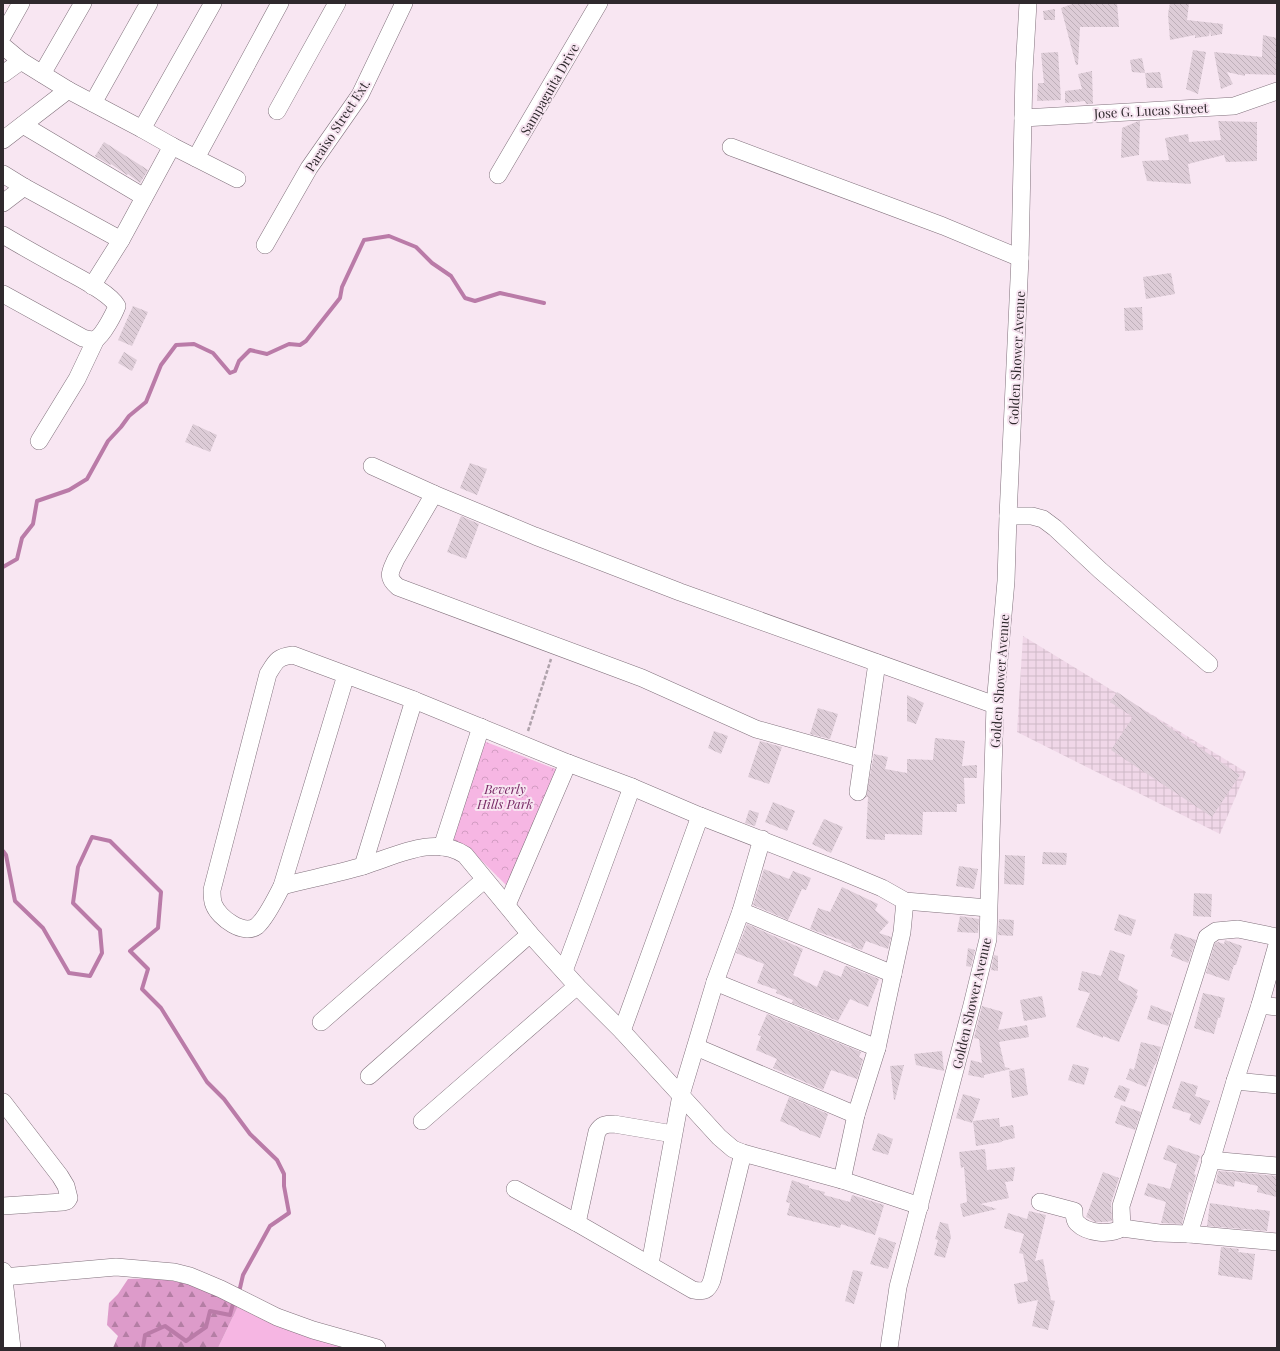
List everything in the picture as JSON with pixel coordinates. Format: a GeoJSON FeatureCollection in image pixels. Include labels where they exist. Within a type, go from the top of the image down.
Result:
{"type":"FeatureCollection","features":[{"type":"Feature","properties":{"kind":"street"},"geometry":{"type":"LineString","coordinates":[[3,35],[21,3]]}},
{"type":"Feature","properties":{"kind":"street"},"geometry":{"type":"LineString","coordinates":[[42,74],[83,3]]}},
{"type":"Feature","properties":{"kind":"street"},"geometry":{"type":"LineString","coordinates":[[93,103],[149,3]]}},
{"type":"Feature","properties":{"kind":"street"},"geometry":{"type":"LineString","coordinates":[[142,129],[213,3]]}},
{"type":"Feature","properties":{"kind":"street"},"geometry":{"type":"LineString","coordinates":[[196,158],[280,3]]}},
{"type":"Feature","properties":{"kind":"street"},"geometry":{"type":"LineString","coordinates":[[277,111],[337,3]]}},
{"type":"Feature","properties":{"kind":"street","name":"Paraiso Street Ext."},"geometry":{"type":"LineString","coordinates":[[265,245],[309,168],[360,95],[404,3]]}},
{"type":"Feature","properties":{"kind":"street","name":"Sampaguita Drive"},"geometry":{"type":"LineString","coordinates":[[498,175],[599,3]]}},
{"type":"Feature","properties":{"kind":"street","name":"Golden Shower Avenue"},"geometry":{"type":"LineString","coordinates":[[889,1348],[898,1287],[972,1006],[988,939],[996,705],[1006,581],[1020,258],[1023,118],[1028,3]]}},
{"type":"Feature","properties":{"kind":"street"},"geometry":{"type":"LineString","coordinates":[[3,46],[21,61],[68,90],[236,179]]}},
{"type":"Feature","properties":{"kind":"street"},"geometry":{"type":"LineString","coordinates":[[3,74],[21,61]]}},
{"type":"Feature","properties":{"kind":"street"},"geometry":{"type":"LineString","coordinates":[[3,140],[68,90]]}},
{"type":"Feature","properties":{"kind":"street","name":"Jose G. Lucas Street"},"geometry":{"type":"LineString","coordinates":[[1023,118],[1234,106],[1277,91]]}},
{"type":"Feature","properties":{"kind":"street"},"geometry":{"type":"LineString","coordinates":[[23,125],[144,197]]}},
{"type":"Feature","properties":{"kind":"street"},"geometry":{"type":"LineString","coordinates":[[92,286],[121,240],[172,146]]}},
{"type":"Feature","properties":{"kind":"street"},"geometry":{"type":"LineString","coordinates":[[732,147],[943,226],[1020,258]]}},
{"type":"Feature","properties":{"kind":"street"},"geometry":{"type":"LineString","coordinates":[[3,174],[121,240]]}},
{"type":"Feature","properties":{"kind":"street"},"geometry":{"type":"LineString","coordinates":[[3,202],[24,186]]}},
{"type":"Feature","properties":{"kind":"street"},"geometry":{"type":"LineString","coordinates":[[3,235],[92,286],[108,297],[116,306],[115,311],[101,334],[96,338],[89,340],[3,294]]}},
{"type":"Feature","properties":{"kind":"street"},"geometry":{"type":"LineString","coordinates":[[39,441],[77,379],[96,338]]}},
{"type":"Feature","properties":{"kind":"street"},"geometry":{"type":"LineString","coordinates":[[372,466],[434,494],[535,536],[680,592],[996,705]]}},
{"type":"Feature","properties":{"kind":"street"},"geometry":{"type":"LineString","coordinates":[[434,494],[391,570],[390,576],[392,581],[398,587],[642,678],[756,729],[863,759]]}},
{"type":"Feature","properties":{"kind":"street"},"geometry":{"type":"LineString","coordinates":[[1008,516],[1032,516],[1043,520],[1055,528],[1101,571],[1209,664]]}},
{"type":"Feature","properties":{"kind":"street"},"geometry":{"type":"LineString","coordinates":[[346,675],[282,886],[257,926],[250,928],[234,926],[220,916],[213,905],[212,890],[268,674],[275,663],[282,657],[293,655],[414,700],[632,787],[700,816],[762,839],[882,888],[905,901],[988,908]]}},
{"type":"Feature","properties":{"kind":"street"},"geometry":{"type":"LineString","coordinates":[[858,792],[877,663]]}},
{"type":"Feature","properties":{"kind":"street"},"geometry":{"type":"LineString","coordinates":[[363,866],[414,700]]}},
{"type":"Feature","properties":{"kind":"street"},"geometry":{"type":"LineString","coordinates":[[442,847],[482,727]]}},
{"type":"Feature","properties":{"kind":"street"},"geometry":{"type":"LineString","coordinates":[[507,905],[568,762]]}},
{"type":"Feature","properties":{"kind":"street"},"geometry":{"type":"LineString","coordinates":[[564,971],[632,787]]}},
{"type":"Feature","properties":{"kind":"street"},"geometry":{"type":"LineString","coordinates":[[622,1031],[700,816]]}},
{"type":"Feature","properties":{"kind":"street"},"geometry":{"type":"LineString","coordinates":[[650,1264],[681,1095],[715,982],[741,911],[762,839]]}},
{"type":"Feature","properties":{"kind":"street"},"geometry":{"type":"LineString","coordinates":[[282,886],[363,866],[407,852],[435,846],[457,850],[465,855],[484,880],[507,905],[530,934],[577,986],[622,1031],[719,1137],[734,1149],[743,1154],[842,1180],[920,1206]]}},
{"type":"Feature","properties":{"kind":"street"},"geometry":{"type":"LineString","coordinates":[[321,1022],[484,880]]}},
{"type":"Feature","properties":{"kind":"street"},"geometry":{"type":"LineString","coordinates":[[842,1180],[856,1115],[877,1048],[902,932],[905,901]]}},
{"type":"Feature","properties":{"kind":"street"},"geometry":{"type":"LineString","coordinates":[[741,911],[893,974]]}},
{"type":"Feature","properties":{"kind":"street"},"geometry":{"type":"LineString","coordinates":[[1122,1228],[1121,1206],[1208,937],[1216,931],[1238,929],[1277,937]]}},
{"type":"Feature","properties":{"kind":"street"},"geometry":{"type":"LineString","coordinates":[[369,1076],[530,934]]}},
{"type":"Feature","properties":{"kind":"street"},"geometry":{"type":"LineString","coordinates":[[1189,1234],[1234,1081],[1260,1005],[1277,945]]}},
{"type":"Feature","properties":{"kind":"street"},"geometry":{"type":"LineString","coordinates":[[715,982],[877,1048]]}},
{"type":"Feature","properties":{"kind":"street"},"geometry":{"type":"LineString","coordinates":[[422,1121],[577,986]]}},
{"type":"Feature","properties":{"kind":"street"},"geometry":{"type":"LineString","coordinates":[[1260,1005],[1277,1006]]}},
{"type":"Feature","properties":{"kind":"street"},"geometry":{"type":"LineString","coordinates":[[696,1047],[856,1115]]}},
{"type":"Feature","properties":{"kind":"street"},"geometry":{"type":"LineString","coordinates":[[1234,1081],[1277,1085]]}},
{"type":"Feature","properties":{"kind":"street"},"geometry":{"type":"LineString","coordinates":[[3,1102],[60,1176],[66,1186],[69,1198],[67,1201],[63,1202],[3,1206]]}},
{"type":"Feature","properties":{"kind":"street"},"geometry":{"type":"LineString","coordinates":[[577,1223],[597,1132],[600,1127],[606,1124],[614,1124],[673,1134]]}},
{"type":"Feature","properties":{"kind":"street"},"geometry":{"type":"LineString","coordinates":[[515,1189],[650,1264],[693,1290],[700,1291],[706,1290],[709,1287],[743,1154]]}},
{"type":"Feature","properties":{"kind":"street"},"geometry":{"type":"LineString","coordinates":[[1210,1160],[1277,1166]]}},
{"type":"Feature","properties":{"kind":"street"},"geometry":{"type":"LineString","coordinates":[[1040,1202],[1074,1211],[1074,1217],[1077,1223],[1091,1230],[1116,1232],[1122,1228],[1159,1233],[1189,1234],[1277,1242]]}},
{"type":"Feature","properties":{"kind":"street"},"geometry":{"type":"LineString","coordinates":[[12,1348],[3,1275],[91,1268],[125,1267],[174,1272],[190,1276],[284,1319],[313,1330],[377,1348]]}},
{"type":"Feature","properties":{"kind":"path"},"geometry":{"type":"LineString","coordinates":[[524,744],[555,646]]}},
{"type":"Feature","properties":{"kind":"shaded area"},"geometry":{"type":"Polygon","coordinates":[[[1023,636],[1246,772],[1220,834],[1017,732],[1023,636]]]}},
{"type":"Feature","properties":{"kind":"green space","name":"Beverly Hills Park"},"geometry":{"type":"Polygon","coordinates":[[[481,740],[558,770],[510,889],[468,849],[446,846],[481,740]]]}},
{"type":"Feature","properties":{"kind":"green space"},"geometry":{"type":"Polygon","coordinates":[[[158,1278],[193,1285],[238,1306],[218,1348],[113,1348],[118,1336],[107,1325],[109,1303],[118,1294],[128,1279],[158,1278]]]}},
{"type":"Feature","properties":{"kind":"green space"},"geometry":{"type":"Polygon","coordinates":[[[238,1306],[282,1328],[345,1348],[218,1348],[238,1306]]]}},
{"type":"Feature","properties":{"kind":"building"},"geometry":{"type":"Polygon","coordinates":[[[1075,3],[1117,3],[1119,27],[1080,27],[1078,65],[1076,65],[1061,8],[1075,3]]]}},
{"type":"Feature","properties":{"kind":"building"},"geometry":{"type":"Polygon","coordinates":[[[1170,3],[1189,3],[1187,20],[1223,24],[1222,34],[1211,36],[1210,30],[1209,36],[1195,38],[1195,35],[1170,40],[1168,14],[1170,3]]]}},
{"type":"Feature","properties":{"kind":"building"},"geometry":{"type":"Polygon","coordinates":[[[1055,9],[1055,20],[1044,20],[1043,11],[1055,9]]]}},
{"type":"Feature","properties":{"kind":"building"},"geometry":{"type":"Polygon","coordinates":[[[1263,35],[1277,38],[1277,75],[1245,74],[1245,76],[1227,72],[1233,84],[1221,89],[1214,52],[1262,57],[1263,35]]]}},
{"type":"Feature","properties":{"kind":"building"},"geometry":{"type":"Polygon","coordinates":[[[1193,50],[1206,52],[1198,94],[1186,89],[1193,50]]]}},
{"type":"Feature","properties":{"kind":"building"},"geometry":{"type":"Polygon","coordinates":[[[1058,52],[1061,100],[1037,101],[1038,83],[1044,83],[1041,53],[1058,52]]]}},
{"type":"Feature","properties":{"kind":"building"},"geometry":{"type":"Polygon","coordinates":[[[1142,58],[1145,73],[1132,72],[1130,60],[1142,58]]]}},
{"type":"Feature","properties":{"kind":"building"},"geometry":{"type":"Polygon","coordinates":[[[1092,71],[1093,104],[1086,104],[1085,101],[1065,103],[1065,91],[1082,89],[1078,74],[1092,71]]]}},
{"type":"Feature","properties":{"kind":"building"},"geometry":{"type":"Polygon","coordinates":[[[1160,72],[1163,88],[1147,88],[1145,73],[1160,72]]]}},
{"type":"Feature","properties":{"kind":"building"},"geometry":{"type":"Polygon","coordinates":[[[1140,121],[1139,155],[1121,158],[1122,128],[1140,121]]]}},
{"type":"Feature","properties":{"kind":"building"},"geometry":{"type":"Polygon","coordinates":[[[1218,121],[1257,122],[1257,161],[1226,162],[1224,155],[1188,164],[1191,184],[1147,181],[1142,161],[1169,160],[1165,138],[1188,134],[1189,142],[1221,140],[1218,121]]]}},
{"type":"Feature","properties":{"kind":"building"},"geometry":{"type":"Polygon","coordinates":[[[104,142],[148,170],[140,183],[128,174],[127,175],[111,164],[110,165],[95,156],[104,142]]]}},
{"type":"Feature","properties":{"kind":"building"},"geometry":{"type":"Polygon","coordinates":[[[1171,273],[1175,294],[1146,299],[1143,277],[1171,273]]]}},
{"type":"Feature","properties":{"kind":"building"},"geometry":{"type":"Polygon","coordinates":[[[133,306],[148,312],[132,346],[118,340],[133,306]]]}},
{"type":"Feature","properties":{"kind":"building"},"geometry":{"type":"Polygon","coordinates":[[[1142,307],[1143,330],[1125,331],[1124,308],[1142,307]]]}},
{"type":"Feature","properties":{"kind":"building"},"geometry":{"type":"Polygon","coordinates":[[[124,352],[137,360],[132,371],[118,363],[124,352]]]}},
{"type":"Feature","properties":{"kind":"building"},"geometry":{"type":"Polygon","coordinates":[[[193,424],[217,435],[210,452],[185,442],[193,424]]]}},
{"type":"Feature","properties":{"kind":"building"},"geometry":{"type":"Polygon","coordinates":[[[470,463],[487,469],[477,495],[460,488],[470,463]]]}},
{"type":"Feature","properties":{"kind":"building"},"geometry":{"type":"Polygon","coordinates":[[[461,516],[479,524],[466,559],[447,552],[461,516]]]}},
{"type":"Feature","properties":{"kind":"building"},"geometry":{"type":"Polygon","coordinates":[[[1117,692],[1240,775],[1212,817],[1111,750],[1133,717],[1110,702],[1117,692]]]}},
{"type":"Feature","properties":{"kind":"building"},"geometry":{"type":"Polygon","coordinates":[[[907,695],[924,703],[916,724],[907,721],[907,695]]]}},
{"type":"Feature","properties":{"kind":"building"},"geometry":{"type":"Polygon","coordinates":[[[818,708],[838,714],[830,739],[810,734],[818,708]]]}},
{"type":"Feature","properties":{"kind":"building"},"geometry":{"type":"Polygon","coordinates":[[[714,731],[728,736],[721,754],[708,748],[714,731]]]}},
{"type":"Feature","properties":{"kind":"building"},"geometry":{"type":"Polygon","coordinates":[[[935,738],[965,741],[962,766],[977,765],[977,778],[964,778],[965,804],[957,804],[957,812],[923,812],[922,835],[885,834],[885,840],[866,839],[868,797],[866,797],[874,754],[888,757],[885,769],[907,773],[907,759],[933,760],[935,738]]]}},
{"type":"Feature","properties":{"kind":"building"},"geometry":{"type":"Polygon","coordinates":[[[760,741],[782,747],[769,784],[748,777],[760,741]]]}},
{"type":"Feature","properties":{"kind":"building"},"geometry":{"type":"Polygon","coordinates":[[[773,802],[795,811],[787,831],[765,822],[773,802]]]}},
{"type":"Feature","properties":{"kind":"building"},"geometry":{"type":"Polygon","coordinates":[[[749,810],[759,813],[755,826],[745,823],[749,810]]]}},
{"type":"Feature","properties":{"kind":"building"},"geometry":{"type":"Polygon","coordinates":[[[824,819],[843,827],[831,853],[812,844],[824,819]]]}},
{"type":"Feature","properties":{"kind":"building"},"geometry":{"type":"Polygon","coordinates":[[[1043,852],[1067,853],[1066,865],[1042,864],[1043,852]]]}},
{"type":"Feature","properties":{"kind":"building"},"geometry":{"type":"Polygon","coordinates":[[[1005,855],[1025,856],[1024,885],[1004,884],[1005,855]]]}},
{"type":"Feature","properties":{"kind":"building"},"geometry":{"type":"Polygon","coordinates":[[[959,866],[978,869],[974,889],[956,886],[959,866]]]}},
{"type":"Feature","properties":{"kind":"building"},"geometry":{"type":"Polygon","coordinates":[[[764,869],[789,879],[793,871],[811,878],[806,890],[802,889],[788,920],[753,905],[764,869]]]}},
{"type":"Feature","properties":{"kind":"building"},"geometry":{"type":"Polygon","coordinates":[[[842,887],[878,904],[875,910],[889,922],[879,933],[891,937],[888,949],[866,941],[862,950],[851,946],[852,944],[810,929],[818,908],[830,912],[842,887]]]}},
{"type":"Feature","properties":{"kind":"building"},"geometry":{"type":"Polygon","coordinates":[[[1194,893],[1212,894],[1211,917],[1193,916],[1194,893]]]}},
{"type":"Feature","properties":{"kind":"building"},"geometry":{"type":"Polygon","coordinates":[[[1119,914],[1136,920],[1131,936],[1114,930],[1119,914]]]}},
{"type":"Feature","properties":{"kind":"building"},"geometry":{"type":"Polygon","coordinates":[[[960,916],[979,919],[978,933],[957,932],[960,916]]]}},
{"type":"Feature","properties":{"kind":"building"},"geometry":{"type":"Polygon","coordinates":[[[999,919],[1014,920],[1013,936],[998,935],[999,919]]]}},
{"type":"Feature","properties":{"kind":"building"},"geometry":{"type":"Polygon","coordinates":[[[747,924],[803,949],[793,975],[817,987],[824,970],[841,977],[845,966],[879,979],[868,1007],[850,999],[838,1021],[792,1003],[793,1000],[776,993],[777,990],[757,983],[764,964],[736,953],[747,924]]]}},
{"type":"Feature","properties":{"kind":"building"},"geometry":{"type":"Polygon","coordinates":[[[1175,933],[1196,940],[1188,963],[1171,956],[1173,950],[1170,948],[1175,933]]]}},
{"type":"Feature","properties":{"kind":"building"},"geometry":{"type":"Polygon","coordinates":[[[1225,940],[1242,946],[1229,981],[1206,973],[1215,943],[1218,942],[1224,944],[1225,940]]]}},
{"type":"Feature","properties":{"kind":"building"},"geometry":{"type":"Polygon","coordinates":[[[968,948],[975,950],[971,967],[966,966],[968,948]]]}},
{"type":"Feature","properties":{"kind":"building"},"geometry":{"type":"Polygon","coordinates":[[[1110,950],[1125,955],[1118,980],[1138,990],[1136,995],[1138,996],[1119,1042],[1103,1036],[1103,1038],[1076,1027],[1090,993],[1078,990],[1082,971],[1101,976],[1110,950]]]}},
{"type":"Feature","properties":{"kind":"building"},"geometry":{"type":"Polygon","coordinates":[[[994,955],[998,956],[998,971],[991,970],[994,955]]]}},
{"type":"Feature","properties":{"kind":"building"},"geometry":{"type":"Polygon","coordinates":[[[1203,993],[1225,998],[1214,1034],[1194,1028],[1203,993]]]}},
{"type":"Feature","properties":{"kind":"building"},"geometry":{"type":"Polygon","coordinates":[[[1042,996],[1046,1017],[1024,1021],[1020,1000],[1042,996]]]}},
{"type":"Feature","properties":{"kind":"building"},"geometry":{"type":"Polygon","coordinates":[[[1151,1005],[1172,1013],[1168,1026],[1147,1019],[1151,1005]]]}},
{"type":"Feature","properties":{"kind":"building"},"geometry":{"type":"Polygon","coordinates":[[[982,1006],[1003,1012],[998,1030],[1027,1025],[1029,1037],[999,1042],[1005,1067],[1011,1069],[984,1075],[984,1078],[968,1075],[971,1060],[982,1063],[979,1039],[974,1038],[982,1006]]]}},
{"type":"Feature","properties":{"kind":"building"},"geometry":{"type":"Polygon","coordinates":[[[767,1014],[861,1052],[859,1057],[863,1059],[857,1079],[831,1070],[823,1090],[773,1068],[777,1059],[756,1050],[761,1036],[758,1035],[767,1014]]]}},
{"type":"Feature","properties":{"kind":"building"},"geometry":{"type":"Polygon","coordinates":[[[1141,1042],[1161,1047],[1156,1064],[1146,1087],[1126,1079],[1130,1068],[1134,1070],[1141,1042]]]}},
{"type":"Feature","properties":{"kind":"building"},"geometry":{"type":"Polygon","coordinates":[[[942,1051],[944,1071],[916,1065],[914,1054],[942,1051]]]}},
{"type":"Feature","properties":{"kind":"building"},"geometry":{"type":"Polygon","coordinates":[[[1073,1064],[1089,1068],[1084,1085],[1068,1080],[1073,1064]]]}},
{"type":"Feature","properties":{"kind":"building"},"geometry":{"type":"Polygon","coordinates":[[[904,1065],[895,1100],[894,1100],[890,1066],[904,1065]]]}},
{"type":"Feature","properties":{"kind":"building"},"geometry":{"type":"Polygon","coordinates":[[[1024,1068],[1028,1095],[1012,1098],[1009,1071],[1024,1068]]]}},
{"type":"Feature","properties":{"kind":"building"},"geometry":{"type":"Polygon","coordinates":[[[1181,1081],[1198,1086],[1195,1096],[1210,1101],[1200,1125],[1189,1120],[1191,1114],[1172,1108],[1181,1081]]]}},
{"type":"Feature","properties":{"kind":"building"},"geometry":{"type":"Polygon","coordinates":[[[1119,1085],[1130,1089],[1125,1102],[1114,1097],[1119,1085]]]}},
{"type":"Feature","properties":{"kind":"building"},"geometry":{"type":"Polygon","coordinates":[[[963,1094],[980,1099],[972,1123],[956,1118],[963,1094]]]}},
{"type":"Feature","properties":{"kind":"building"},"geometry":{"type":"Polygon","coordinates":[[[789,1097],[828,1114],[820,1138],[780,1121],[789,1097]]]}},
{"type":"Feature","properties":{"kind":"building"},"geometry":{"type":"Polygon","coordinates":[[[1121,1105],[1141,1112],[1135,1130],[1115,1123],[1121,1105]]]}},
{"type":"Feature","properties":{"kind":"building"},"geometry":{"type":"Polygon","coordinates":[[[999,1118],[1000,1127],[1013,1125],[1015,1138],[1002,1142],[976,1146],[973,1121],[999,1118]]]}},
{"type":"Feature","properties":{"kind":"building"},"geometry":{"type":"Polygon","coordinates":[[[878,1133],[893,1139],[888,1155],[872,1150],[878,1133]]]}},
{"type":"Feature","properties":{"kind":"building"},"geometry":{"type":"Polygon","coordinates":[[[1168,1145],[1200,1156],[1194,1174],[1196,1175],[1191,1193],[1189,1192],[1182,1224],[1161,1223],[1166,1202],[1144,1195],[1148,1183],[1170,1189],[1177,1164],[1163,1159],[1168,1145]]]}},
{"type":"Feature","properties":{"kind":"building"},"geometry":{"type":"Polygon","coordinates":[[[985,1149],[987,1170],[1015,1167],[1013,1181],[1005,1182],[1009,1198],[980,1204],[997,1209],[963,1217],[960,1204],[967,1202],[964,1167],[961,1168],[959,1152],[985,1149]]]}},
{"type":"Feature","properties":{"kind":"building"},"geometry":{"type":"Polygon","coordinates":[[[1218,1171],[1277,1176],[1277,1197],[1257,1192],[1258,1186],[1235,1181],[1234,1187],[1216,1183],[1218,1171]]]}},
{"type":"Feature","properties":{"kind":"building"},"geometry":{"type":"Polygon","coordinates":[[[1103,1172],[1119,1178],[1111,1203],[1112,1221],[1095,1222],[1086,1217],[1103,1172]]]}},
{"type":"Feature","properties":{"kind":"building"},"geometry":{"type":"Polygon","coordinates":[[[792,1180],[809,1186],[809,1188],[825,1192],[824,1195],[850,1202],[852,1195],[884,1205],[875,1235],[841,1224],[840,1228],[787,1215],[790,1203],[786,1202],[792,1180]]]}},
{"type":"Feature","properties":{"kind":"building"},"geometry":{"type":"Polygon","coordinates":[[[1210,1203],[1270,1211],[1267,1231],[1207,1226],[1210,1203]]]}},
{"type":"Feature","properties":{"kind":"building"},"geometry":{"type":"Polygon","coordinates":[[[1029,1211],[1046,1215],[1035,1261],[1043,1259],[1051,1300],[1055,1301],[1048,1330],[1032,1326],[1038,1300],[1018,1304],[1014,1284],[1028,1281],[1023,1254],[1019,1253],[1024,1234],[1004,1228],[1008,1213],[1027,1219],[1029,1211]]]}},
{"type":"Feature","properties":{"kind":"building"},"geometry":{"type":"Polygon","coordinates":[[[940,1222],[948,1224],[951,1237],[945,1258],[934,1255],[938,1240],[935,1239],[940,1222]]]}},
{"type":"Feature","properties":{"kind":"building"},"geometry":{"type":"Polygon","coordinates":[[[879,1237],[896,1243],[888,1269],[870,1264],[879,1237]]]}},
{"type":"Feature","properties":{"kind":"building"},"geometry":{"type":"Polygon","coordinates":[[[1221,1247],[1239,1249],[1238,1252],[1255,1254],[1252,1280],[1218,1275],[1221,1247]]]}},
{"type":"Feature","properties":{"kind":"building"},"geometry":{"type":"Polygon","coordinates":[[[853,1270],[863,1272],[854,1304],[845,1301],[853,1270]]]}},
{"type":"Feature","properties":{"kind":"waterway"},"geometry":{"type":"LineString","coordinates":[[3,567],[17,559],[22,538],[33,524],[37,501],[69,490],[87,479],[108,441],[129,416],[146,402],[161,365],[176,345],[194,344],[213,353],[230,373],[235,371],[239,361],[250,350],[267,354],[289,344],[300,345],[306,341],[340,298],[342,287],[364,240],[389,236],[416,247],[432,263],[451,276],[465,298],[475,301],[500,293],[544,303]]}},
{"type":"Feature","properties":{"kind":"waterway"},"geometry":{"type":"LineString","coordinates":[[3,851],[6,855],[15,901],[43,928],[69,973],[90,976],[102,953],[100,930],[73,903],[78,867],[92,837],[110,841],[161,892],[158,928],[130,951],[148,969],[142,989],[161,1008],[207,1082],[224,1099],[250,1134],[277,1160],[284,1174],[284,1186],[289,1213],[270,1226],[243,1275],[240,1288],[237,1293]]}},
{"type":"Feature","properties":{"kind":"waterway"},"geometry":{"type":"LineString","coordinates":[[143,1348],[145,1335],[165,1326],[186,1341],[206,1327],[210,1311],[230,1315],[234,1300]]}}]}
